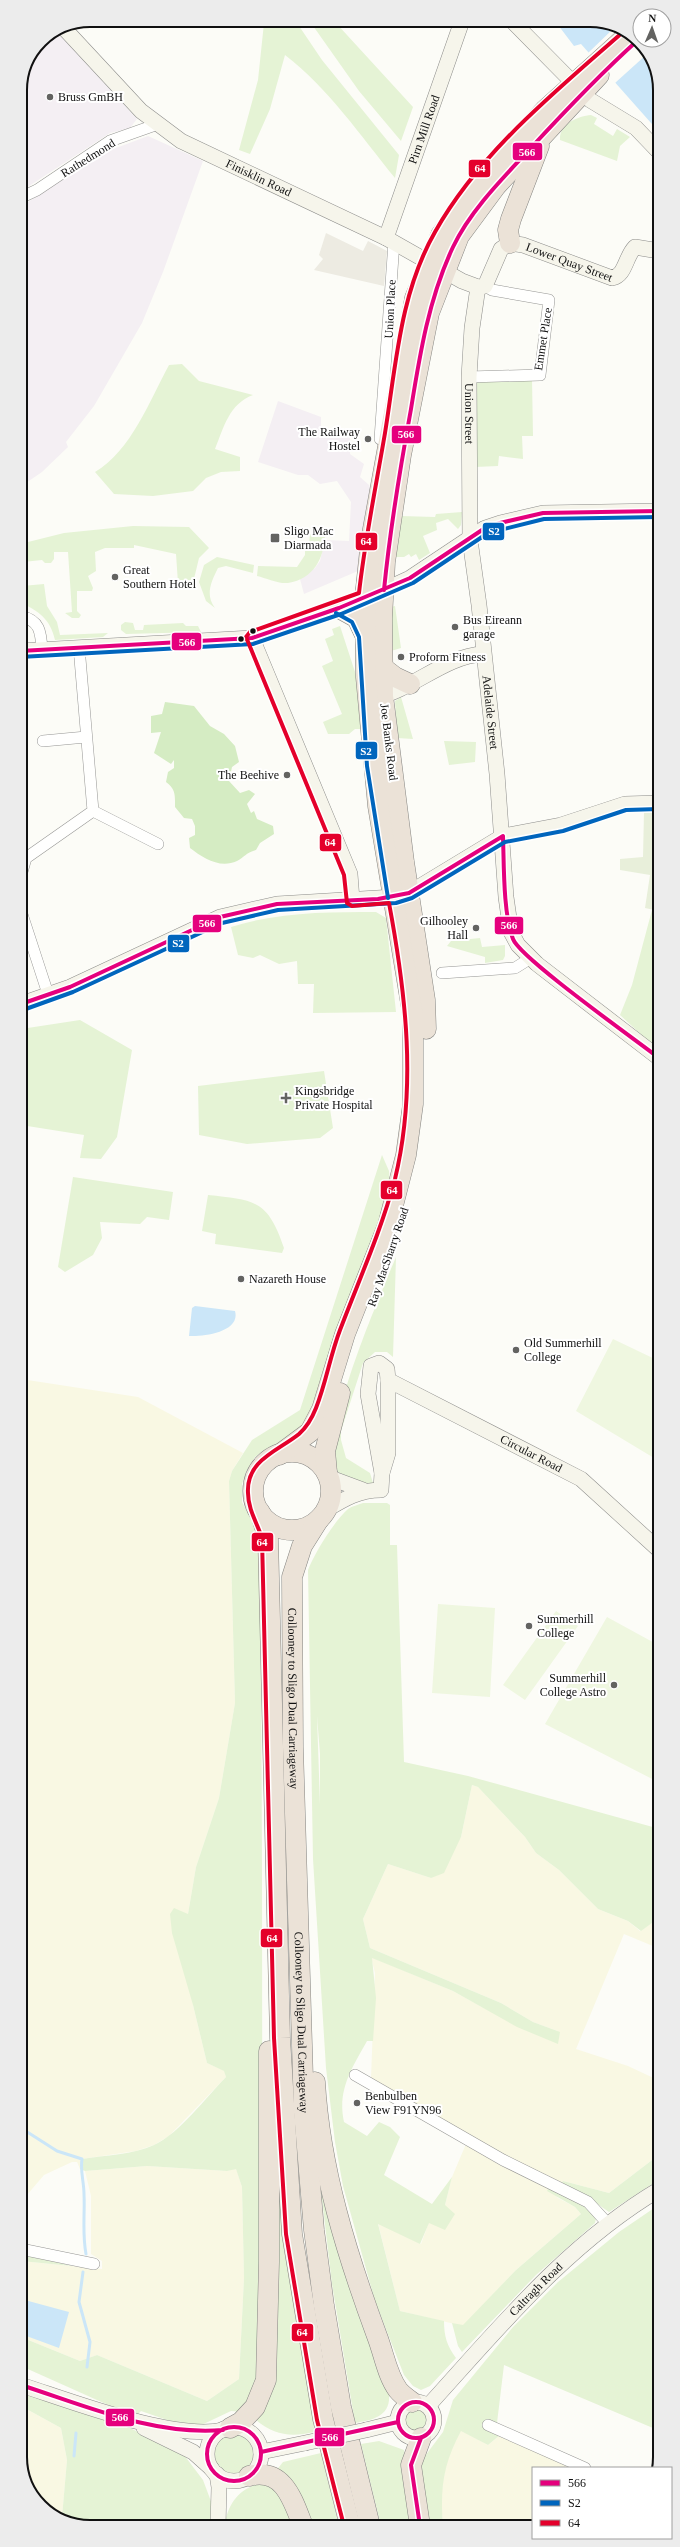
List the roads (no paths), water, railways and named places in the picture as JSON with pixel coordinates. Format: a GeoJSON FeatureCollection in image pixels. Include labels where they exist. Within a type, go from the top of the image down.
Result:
{"type":"FeatureCollection","features":[{"type":"Feature","properties":{"kind":"highway"},"geometry":{"type":"LineString","coordinates":[[435,267],[496,186],[543,137],[579,88],[626,38]]}},
{"type":"Feature","properties":{"kind":"highway"},"geometry":{"type":"LineString","coordinates":[[595,71],[632,44]]}},
{"type":"Feature","properties":{"kind":"highway"},"geometry":{"type":"LineString","coordinates":[[435,267],[440,235],[483,178],[544,112],[579,88]]}},
{"type":"Feature","properties":{"kind":"highway"},"geometry":{"type":"LineString","coordinates":[[510,243],[508,230],[511,219],[543,137]]}},
{"type":"Feature","properties":{"kind":"highway","name":"Joe Banks Road"},"geometry":{"type":"LineString","coordinates":[[375,698],[382,666],[384,590],[390,525],[418,360],[429,313],[435,267]]}},
{"type":"Feature","properties":{"kind":"highway","name":"Joe Banks Road"},"geometry":{"type":"LineString","coordinates":[[401,895],[378,806],[375,698],[365,635],[365,597],[371,540],[400,371],[415,298],[435,267]]}},
{"type":"Feature","properties":{"kind":"highway"},"geometry":{"type":"LineString","coordinates":[[340,608],[357,618],[365,635]]}},
{"type":"Feature","properties":{"kind":"highway"},"geometry":{"type":"LineString","coordinates":[[382,666],[395,677],[410,684]]}},
{"type":"Feature","properties":{"kind":"highway","name":"Ray MacSharry Road"},"geometry":{"type":"LineString","coordinates":[[278,1455],[310,1432],[322,1409],[345,1334],[388,1225],[406,1155],[413,1104],[413,1016],[401,895]]}},
{"type":"Feature","properties":{"kind":"highway","name":"Ray MacSharry Road"},"geometry":{"type":"LineString","coordinates":[[328,1475],[325,1451],[331,1424],[352,1354],[398,1235],[421,1145],[427,1050],[425,1000],[401,895]]}},
{"type":"Feature","properties":{"kind":"highway"},"geometry":{"type":"LineString","coordinates":[[290,1453],[306,1455],[320,1464],[328,1475],[331,1488],[323,1515],[310,1526],[288,1530],[272,1524],[260,1512],[254,1496],[255,1479],[260,1469],[278,1455],[290,1453]]}},
{"type":"Feature","properties":{"kind":"highway","name":"Collooney to Sligo Dual Carriageway"},"geometry":{"type":"LineString","coordinates":[[260,1512],[268,1545],[280,2038],[292,2234],[323,2419],[348,2520]]}},
{"type":"Feature","properties":{"kind":"highway","name":"Collooney to Sligo Dual Carriageway"},"geometry":{"type":"LineString","coordinates":[[323,1515],[302,1546],[292,1577],[296,1827],[304,2112],[314,2230],[341,2407],[369,2520]]}},
{"type":"Feature","properties":{"kind":"highway"},"geometry":{"type":"LineString","coordinates":[[296,1827],[305,1899],[315,2093],[329,2176],[361,2293],[390,2374],[398,2391],[420,2404]]}},
{"type":"Feature","properties":{"kind":"highway"},"geometry":{"type":"LineString","coordinates":[[226,2429],[241,2422],[255,2407],[266,2380],[269,2262],[271,1913],[276,1842]]}},
{"type":"Feature","properties":{"kind":"highway"},"geometry":{"type":"LineString","coordinates":[[419,2520],[411,2465],[421,2438]]}},
{"type":"Feature","properties":{"kind":"highway"},"geometry":{"type":"LineString","coordinates":[[245,2478],[267,2475],[282,2483],[290,2493],[301,2520]]}},
{"type":"Feature","properties":{"kind":"street","name":"Pirn Mill Road"},"geometry":{"type":"LineString","coordinates":[[390,240],[460,27]]}},
{"type":"Feature","properties":{"kind":"street"},"geometry":{"type":"LineString","coordinates":[[518,27],[579,88],[636,128],[653,146]]}},
{"type":"Feature","properties":{"kind":"street","name":"Finisklin Road"},"geometry":{"type":"LineString","coordinates":[[67,32],[124,93],[158,124],[181,141],[390,240],[435,267],[482,287]]}},
{"type":"Feature","properties":{"kind":"street","name":"Rathedmond"},"geometry":{"type":"LineString","coordinates":[[27,195],[37,190],[110,141],[158,124]]}},
{"type":"Feature","properties":{"kind":"street","name":"Union Place"},"geometry":{"type":"LineString","coordinates":[[379,447],[384,401],[390,240]]}},
{"type":"Feature","properties":{"kind":"street","name":"Lower Quay Street"},"geometry":{"type":"LineString","coordinates":[[510,243],[523,245],[612,278],[618,276],[622,272],[635,247],[653,250]]}},
{"type":"Feature","properties":{"kind":"street","name":"Union Street"},"geometry":{"type":"LineString","coordinates":[[470,540],[469,377],[472,328],[482,287],[501,249],[510,243]]}},
{"type":"Feature","properties":{"kind":"street","name":"Emmet Place"},"geometry":{"type":"LineString","coordinates":[[469,377],[540,375],[550,300],[482,287]]}},
{"type":"Feature","properties":{"kind":"street"},"geometry":{"type":"LineString","coordinates":[[27,651],[252,638],[340,608],[410,578],[470,540],[485,528],[538,514],[653,511]]}},
{"type":"Feature","properties":{"kind":"street","name":"Adelaide Street"},"geometry":{"type":"LineString","coordinates":[[470,540],[503,836],[506,897],[511,932],[518,945],[531,958],[653,1053]]}},
{"type":"Feature","properties":{"kind":"street"},"geometry":{"type":"LineString","coordinates":[[27,617],[31,618],[38,625],[42,650]]}},
{"type":"Feature","properties":{"kind":"street"},"geometry":{"type":"LineString","coordinates":[[252,638],[350,874],[356,900]]}},
{"type":"Feature","properties":{"kind":"street"},"geometry":{"type":"LineString","coordinates":[[79,647],[92,812]]}},
{"type":"Feature","properties":{"kind":"street"},"geometry":{"type":"LineString","coordinates":[[375,698],[410,684],[457,659],[470,655],[483,654]]}},
{"type":"Feature","properties":{"kind":"street"},"geometry":{"type":"LineString","coordinates":[[43,741],[86,737]]}},
{"type":"Feature","properties":{"kind":"street"},"geometry":{"type":"LineString","coordinates":[[27,1002],[70,987],[220,917],[277,904],[356,900],[401,895],[503,836],[561,825],[625,804],[653,803]]}},
{"type":"Feature","properties":{"kind":"street"},"geometry":{"type":"LineString","coordinates":[[92,812],[158,844]]}},
{"type":"Feature","properties":{"kind":"street"},"geometry":{"type":"LineString","coordinates":[[27,857],[92,812]]}},
{"type":"Feature","properties":{"kind":"street"},"geometry":{"type":"LineString","coordinates":[[27,930],[48,994]]}},
{"type":"Feature","properties":{"kind":"street"},"geometry":{"type":"LineString","coordinates":[[442,973],[515,968],[531,958]]}},
{"type":"Feature","properties":{"kind":"street"},"geometry":{"type":"LineString","coordinates":[[328,1475],[364,1490],[381,1490],[382,1473],[388,1453],[388,1372],[385,1366],[379,1363],[371,1366],[368,1394],[382,1473]]}},
{"type":"Feature","properties":{"kind":"street","name":"Circular Road"},"geometry":{"type":"LineString","coordinates":[[388,1380],[581,1479],[653,1544]]}},
{"type":"Feature","properties":{"kind":"street"},"geometry":{"type":"LineString","coordinates":[[323,1515],[346,1498],[364,1490]]}},
{"type":"Feature","properties":{"kind":"street"},"geometry":{"type":"LineString","coordinates":[[354,2074],[503,2160],[588,2202],[609,2225]]}},
{"type":"Feature","properties":{"kind":"street","name":"Caltragh Road"},"geometry":{"type":"LineString","coordinates":[[420,2404],[539,2284],[609,2225],[653,2194]]}},
{"type":"Feature","properties":{"kind":"street"},"geometry":{"type":"LineString","coordinates":[[27,2250],[94,2264]]}},
{"type":"Feature","properties":{"kind":"street"},"geometry":{"type":"LineString","coordinates":[[27,2387],[119,2416],[195,2433],[226,2429],[247,2430],[254,2436],[261,2452],[258,2466],[227,2498],[219,2520]]}},
{"type":"Feature","properties":{"kind":"street"},"geometry":{"type":"LineString","coordinates":[[420,2404],[435,2421],[430,2432],[421,2438],[408,2437],[403,2433],[398,2422],[403,2407],[420,2404]]}},
{"type":"Feature","properties":{"kind":"street"},"geometry":{"type":"LineString","coordinates":[[119,2416],[193,2452],[215,2472],[227,2480],[245,2478]]}},
{"type":"Feature","properties":{"kind":"street"},"geometry":{"type":"LineString","coordinates":[[261,2452],[398,2422]]}},
{"type":"Feature","properties":{"kind":"street"},"geometry":{"type":"LineString","coordinates":[[488,2425],[583,2467]]}},
{"type":"Feature","properties":{"kind":"street"},"geometry":{"type":"LineString","coordinates":[[218,2520],[219,2487],[215,2472],[209,2463],[208,2447],[216,2434],[226,2429]]}},
{"type":"Feature","properties":{"kind":"water"},"geometry":{"type":"Polygon","coordinates":[[[560,27],[603,28],[622,35],[632,43],[632,48],[637,48],[640,51],[645,58],[652,77],[653,125],[581,44],[574,46],[560,27]]]}},
{"type":"Feature","properties":{"kind":"water"},"geometry":{"type":"Polygon","coordinates":[[[195,1306],[235,1311],[235,1318],[232,1324],[220,1332],[189,1336],[192,1308],[195,1306]]]}},
{"type":"Feature","properties":{"kind":"water"},"geometry":{"type":"Polygon","coordinates":[[[27,2301],[69,2312],[59,2348],[27,2336],[27,2301]]]}},
{"type":"Feature","properties":{"kind":"waterway"},"geometry":{"type":"LineString","coordinates":[[27,2132],[57,2151],[82,2159],[81,2168],[84,2190],[84,2239],[86,2254]]}},
{"type":"Feature","properties":{"kind":"waterway"},"geometry":{"type":"LineString","coordinates":[[83,2272],[79,2302],[90,2342],[87,2367]]}},
{"type":"Feature","properties":{"kind":"waterway"},"geometry":{"type":"LineString","coordinates":[[74,2456],[76,2433]]}},
{"type":"Feature","properties":{"kind":"place","name":"Bruss GmBH"},"geometry":{"type":"Point","coordinates":[50,97]}},
{"type":"Feature","properties":{"kind":"place","name":"The Railway Hostel"},"geometry":{"type":"Point","coordinates":[368,439]}},
{"type":"Feature","properties":{"kind":"place","name":"Sligo Mac Diarmada"},"geometry":{"type":"Point","coordinates":[275,538]}},
{"type":"Feature","properties":{"kind":"place","name":"Great Southern Hotel"},"geometry":{"type":"Point","coordinates":[115,577]}},
{"type":"Feature","properties":{"kind":"place","name":"Bus Eireann garage"},"geometry":{"type":"Point","coordinates":[455,627]}},
{"type":"Feature","properties":{"kind":"place","name":"Proform Fitness"},"geometry":{"type":"Point","coordinates":[401,657]}},
{"type":"Feature","properties":{"kind":"place","name":"The Beehive"},"geometry":{"type":"Point","coordinates":[287,775]}},
{"type":"Feature","properties":{"kind":"place","name":"Gilhooley Hall"},"geometry":{"type":"Point","coordinates":[476,928]}},
{"type":"Feature","properties":{"kind":"place","name":"Kingsbridge Private Hospital"},"geometry":{"type":"Point","coordinates":[286,1098]}},
{"type":"Feature","properties":{"kind":"place","name":"Nazareth House"},"geometry":{"type":"Point","coordinates":[241,1279]}},
{"type":"Feature","properties":{"kind":"place","name":"Old Summerhill College"},"geometry":{"type":"Point","coordinates":[516,1350]}},
{"type":"Feature","properties":{"kind":"place","name":"Summerhill College"},"geometry":{"type":"Point","coordinates":[529,1626]}},
{"type":"Feature","properties":{"kind":"place","name":"Summerhill College Astro"},"geometry":{"type":"Point","coordinates":[614,1685]}},
{"type":"Feature","properties":{"kind":"place","name":"Benbulben View F91YN96"},"geometry":{"type":"Point","coordinates":[357,2103]}}]}
